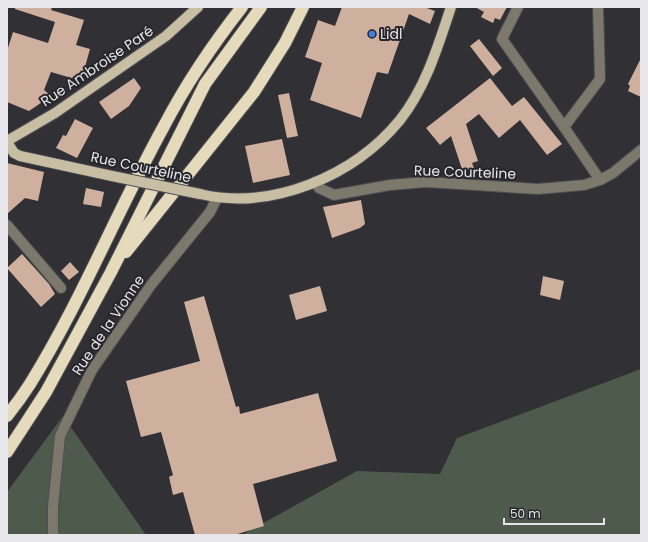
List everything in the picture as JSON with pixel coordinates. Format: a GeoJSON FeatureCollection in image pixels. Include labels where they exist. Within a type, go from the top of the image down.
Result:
{"type":"FeatureCollection","features":[{"type":"Feature","properties":{"kind":"highway"},"geometry":{"type":"LineString","coordinates":[[7,416],[29,385],[72,310],[164,126],[193,76],[227,26],[242,7]]}},
{"type":"Feature","properties":{"kind":"highway"},"geometry":{"type":"LineString","coordinates":[[7,452],[46,392],[111,272],[205,84],[261,7]]}},
{"type":"Feature","properties":{"kind":"highway"},"geometry":{"type":"LineString","coordinates":[[111,272],[254,92],[285,43],[303,7]]}},
{"type":"Feature","properties":{"kind":"main road","name":"Rue Ambroise Paré"},"geometry":{"type":"LineString","coordinates":[[7,142],[55,112],[166,36],[198,7]]}},
{"type":"Feature","properties":{"kind":"main road"},"geometry":{"type":"LineString","coordinates":[[315,182],[334,173],[364,154],[400,119],[427,74],[451,7]]}},
{"type":"Feature","properties":{"kind":"main road","name":"Rue Courteline"},"geometry":{"type":"LineString","coordinates":[[7,142],[14,153],[20,156],[217,198],[262,198],[301,188],[315,182]]}},
{"type":"Feature","properties":{"kind":"street"},"geometry":{"type":"LineString","coordinates":[[518,7],[502,39],[600,180]]}},
{"type":"Feature","properties":{"kind":"street"},"geometry":{"type":"LineString","coordinates":[[564,127],[600,79],[598,7]]}},
{"type":"Feature","properties":{"kind":"street","name":"Rue Courteline"},"geometry":{"type":"LineString","coordinates":[[315,182],[319,188],[334,194],[390,185],[426,182],[538,188],[584,186],[613,173],[641,150]]}},
{"type":"Feature","properties":{"kind":"street","name":"Rue de la Vionne"},"geometry":{"type":"LineString","coordinates":[[53,535],[53,507],[60,436],[92,370],[151,285],[210,212],[217,198]]}},
{"type":"Feature","properties":{"kind":"street"},"geometry":{"type":"LineString","coordinates":[[7,225],[61,288]]}},
{"type":"Feature","properties":{"kind":"green space"},"geometry":{"type":"Polygon","coordinates":[[[641,369],[641,535],[242,535],[357,471],[440,474],[457,438],[641,369]]]}},
{"type":"Feature","properties":{"kind":"green space"},"geometry":{"type":"Polygon","coordinates":[[[63,416],[146,535],[7,535],[7,492],[63,416]]]}},
{"type":"Feature","properties":{"kind":"building"},"geometry":{"type":"Polygon","coordinates":[[[15,7],[52,7],[51,10],[84,20],[76,45],[90,49],[83,74],[75,79],[51,72],[44,90],[51,96],[29,111],[7,102],[7,51],[13,32],[48,43],[55,22],[15,9],[15,7]]]}},
{"type":"Feature","properties":{"kind":"building"},"geometry":{"type":"Polygon","coordinates":[[[342,7],[424,7],[435,11],[430,24],[409,14],[388,74],[377,72],[361,118],[310,100],[322,63],[305,57],[318,20],[335,26],[342,7]]]}},
{"type":"Feature","properties":{"kind":"building"},"geometry":{"type":"Polygon","coordinates":[[[475,7],[507,7],[500,20],[495,18],[493,23],[481,17],[484,12],[475,7]]]}},
{"type":"Feature","properties":{"kind":"building"},"geometry":{"type":"Polygon","coordinates":[[[479,39],[502,68],[493,76],[470,46],[479,39]]]}},
{"type":"Feature","properties":{"kind":"building"},"geometry":{"type":"Polygon","coordinates":[[[641,58],[641,97],[628,91],[630,86],[628,84],[641,58]]]}},
{"type":"Feature","properties":{"kind":"building"},"geometry":{"type":"Polygon","coordinates":[[[134,78],[141,88],[129,106],[111,119],[99,102],[134,78]]]}},
{"type":"Feature","properties":{"kind":"building"},"geometry":{"type":"Polygon","coordinates":[[[490,78],[512,106],[524,97],[562,144],[547,155],[520,120],[499,138],[479,114],[466,124],[478,161],[472,163],[474,168],[463,172],[451,136],[440,145],[426,128],[490,78]]]}},
{"type":"Feature","properties":{"kind":"building"},"geometry":{"type":"Polygon","coordinates":[[[289,93],[298,136],[287,138],[278,95],[289,93]]]}},
{"type":"Feature","properties":{"kind":"building"},"geometry":{"type":"Polygon","coordinates":[[[75,119],[93,128],[77,158],[56,148],[63,135],[66,136],[75,119]]]}},
{"type":"Feature","properties":{"kind":"building"},"geometry":{"type":"Polygon","coordinates":[[[282,139],[290,175],[253,183],[245,146],[282,139]]]}},
{"type":"Feature","properties":{"kind":"building"},"geometry":{"type":"Polygon","coordinates":[[[7,163],[44,172],[38,201],[25,198],[7,214],[7,163]]]}},
{"type":"Feature","properties":{"kind":"building"},"geometry":{"type":"Polygon","coordinates":[[[86,188],[104,192],[101,207],[83,204],[86,188]]]}},
{"type":"Feature","properties":{"kind":"building"},"geometry":{"type":"Polygon","coordinates":[[[361,200],[365,224],[360,228],[332,238],[323,207],[361,200]]]}},
{"type":"Feature","properties":{"kind":"building"},"geometry":{"type":"Polygon","coordinates":[[[22,254],[49,284],[55,294],[41,307],[7,268],[22,254]]]}},
{"type":"Feature","properties":{"kind":"building"},"geometry":{"type":"Polygon","coordinates":[[[70,262],[79,272],[69,280],[61,271],[70,262]]]}},
{"type":"Feature","properties":{"kind":"building"},"geometry":{"type":"Polygon","coordinates":[[[543,276],[564,281],[560,300],[540,295],[543,276]]]}},
{"type":"Feature","properties":{"kind":"building"},"geometry":{"type":"Polygon","coordinates":[[[320,286],[327,311],[296,320],[289,295],[320,286]]]}},
{"type":"Feature","properties":{"kind":"building"},"geometry":{"type":"Polygon","coordinates":[[[204,296],[236,407],[239,406],[240,414],[318,393],[337,461],[253,484],[264,526],[234,535],[195,535],[183,492],[173,495],[169,477],[173,475],[161,432],[141,437],[126,381],[200,361],[184,302],[204,296]]]}},
{"type":"Feature","properties":{"kind":"place","name":"Lidl"},"geometry":{"type":"Point","coordinates":[372,34]}}]}
